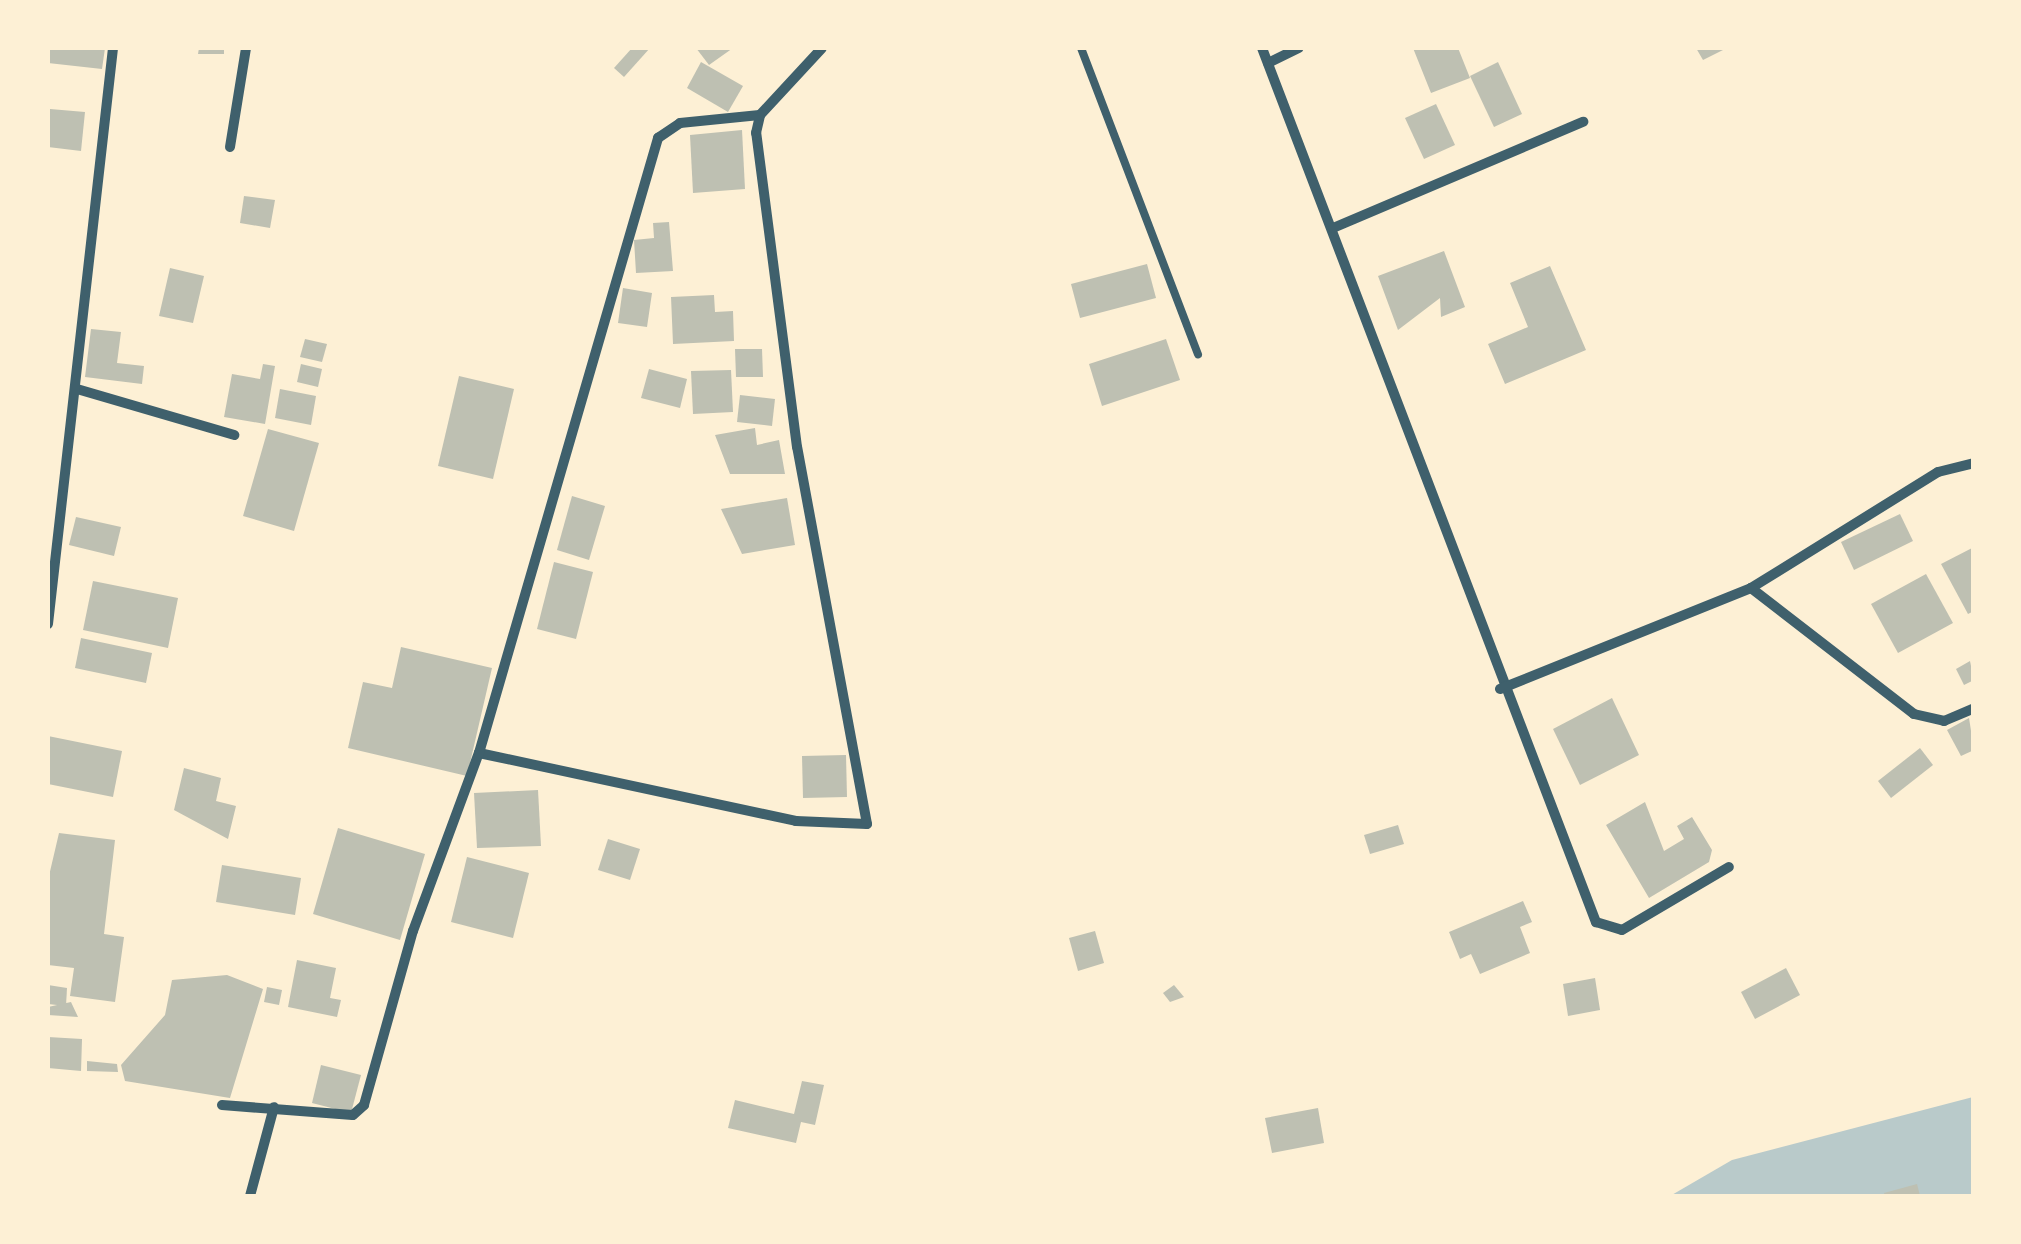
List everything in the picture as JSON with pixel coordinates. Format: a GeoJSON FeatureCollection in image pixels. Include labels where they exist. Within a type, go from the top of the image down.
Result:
{"type":"FeatureCollection","features":[{"type":"Feature","properties":{"kind":"street"},"geometry":{"type":"LineString","coordinates":[[48,624],[78,389],[113,48]]}},
{"type":"Feature","properties":{"kind":"street"},"geometry":{"type":"LineString","coordinates":[[230,147],[246,48]]}},
{"type":"Feature","properties":{"kind":"street"},"geometry":{"type":"LineString","coordinates":[[222,1104],[354,1115],[364,1104],[413,931],[479,753],[658,138],[680,123],[760,115],[822,48]]}},
{"type":"Feature","properties":{"kind":"street"},"geometry":{"type":"LineString","coordinates":[[1262,48],[1333,228],[1500,689],[1596,922],[1622,930],[1730,867]]}},
{"type":"Feature","properties":{"kind":"street"},"geometry":{"type":"LineString","coordinates":[[1268,63],[1299,48]]}},
{"type":"Feature","properties":{"kind":"street"},"geometry":{"type":"LineString","coordinates":[[479,753],[796,822],[866,824],[798,447],[760,115]]}},
{"type":"Feature","properties":{"kind":"street"},"geometry":{"type":"LineString","coordinates":[[1333,228],[1583,122]]}},
{"type":"Feature","properties":{"kind":"street"},"geometry":{"type":"LineString","coordinates":[[78,389],[234,436]]}},
{"type":"Feature","properties":{"kind":"street"},"geometry":{"type":"LineString","coordinates":[[1500,689],[1751,588],[1938,472],[1974,464]]}},
{"type":"Feature","properties":{"kind":"street"},"geometry":{"type":"LineString","coordinates":[[1751,588],[1914,714],[1944,721],[1974,708]]}},
{"type":"Feature","properties":{"kind":"street"},"geometry":{"type":"LineString","coordinates":[[250,1196],[274,1107]]}},
{"type":"Feature","properties":{"kind":"lane"},"geometry":{"type":"LineString","coordinates":[[1081,48],[1198,354]]}},
{"type":"Feature","properties":{"kind":"shaded area"},"geometry":{"type":"Polygon","coordinates":[[[1973,1097],[1973,1196],[1670,1196],[1732,1160],[1973,1097]]]}},
{"type":"Feature","properties":{"kind":"building"},"geometry":{"type":"Polygon","coordinates":[[[49,48],[105,48],[102,69],[48,63],[49,48]]]}},
{"type":"Feature","properties":{"kind":"building"},"geometry":{"type":"Polygon","coordinates":[[[199,48],[224,48],[224,54],[198,54],[199,48]]]}},
{"type":"Feature","properties":{"kind":"building"},"geometry":{"type":"Polygon","coordinates":[[[632,48],[650,48],[624,77],[614,68],[632,48]]]}},
{"type":"Feature","properties":{"kind":"building"},"geometry":{"type":"Polygon","coordinates":[[[696,48],[733,48],[709,65],[696,48]]]}},
{"type":"Feature","properties":{"kind":"building"},"geometry":{"type":"Polygon","coordinates":[[[1413,48],[1458,48],[1470,78],[1431,93],[1413,48]]]}},
{"type":"Feature","properties":{"kind":"building"},"geometry":{"type":"Polygon","coordinates":[[[1696,48],[1727,48],[1703,60],[1696,48]]]}},
{"type":"Feature","properties":{"kind":"building"},"geometry":{"type":"Polygon","coordinates":[[[701,62],[743,86],[728,112],[687,88],[701,62]]]}},
{"type":"Feature","properties":{"kind":"building"},"geometry":{"type":"Polygon","coordinates":[[[1498,62],[1522,114],[1494,127],[1470,76],[1498,62]]]}},
{"type":"Feature","properties":{"kind":"building"},"geometry":{"type":"Polygon","coordinates":[[[1436,104],[1455,145],[1424,159],[1405,118],[1436,104]]]}},
{"type":"Feature","properties":{"kind":"building"},"geometry":{"type":"Polygon","coordinates":[[[50,109],[85,112],[81,151],[48,147],[50,109]]]}},
{"type":"Feature","properties":{"kind":"building"},"geometry":{"type":"Polygon","coordinates":[[[742,130],[745,189],[693,193],[690,135],[742,130]]]}},
{"type":"Feature","properties":{"kind":"building"},"geometry":{"type":"Polygon","coordinates":[[[244,196],[275,200],[270,228],[240,223],[244,196]]]}},
{"type":"Feature","properties":{"kind":"building"},"geometry":{"type":"Polygon","coordinates":[[[669,222],[673,271],[636,273],[634,240],[654,238],[653,223],[669,222]]]}},
{"type":"Feature","properties":{"kind":"building"},"geometry":{"type":"Polygon","coordinates":[[[1444,251],[1465,307],[1441,317],[1440,298],[1398,330],[1378,276],[1444,251]]]}},
{"type":"Feature","properties":{"kind":"building"},"geometry":{"type":"Polygon","coordinates":[[[1147,264],[1156,298],[1080,318],[1071,284],[1147,264]]]}},
{"type":"Feature","properties":{"kind":"building"},"geometry":{"type":"Polygon","coordinates":[[[1550,266],[1586,350],[1505,384],[1488,344],[1528,327],[1510,283],[1550,266]]]}},
{"type":"Feature","properties":{"kind":"building"},"geometry":{"type":"Polygon","coordinates":[[[170,268],[204,276],[193,323],[159,316],[170,268]]]}},
{"type":"Feature","properties":{"kind":"building"},"geometry":{"type":"Polygon","coordinates":[[[623,288],[652,293],[647,327],[618,323],[623,288]]]}},
{"type":"Feature","properties":{"kind":"building"},"geometry":{"type":"Polygon","coordinates":[[[714,295],[715,312],[733,311],[734,341],[673,344],[671,297],[714,295]]]}},
{"type":"Feature","properties":{"kind":"building"},"geometry":{"type":"Polygon","coordinates":[[[91,329],[121,332],[117,363],[144,366],[142,384],[85,377],[91,329]]]}},
{"type":"Feature","properties":{"kind":"building"},"geometry":{"type":"Polygon","coordinates":[[[305,339],[327,344],[322,362],[300,357],[305,339]]]}},
{"type":"Feature","properties":{"kind":"building"},"geometry":{"type":"Polygon","coordinates":[[[1166,339],[1180,380],[1102,406],[1089,364],[1166,339]]]}},
{"type":"Feature","properties":{"kind":"building"},"geometry":{"type":"Polygon","coordinates":[[[735,349],[762,349],[763,377],[736,377],[735,349]]]}},
{"type":"Feature","properties":{"kind":"building"},"geometry":{"type":"Polygon","coordinates":[[[263,364],[275,366],[265,424],[224,417],[232,374],[260,379],[263,364]]]}},
{"type":"Feature","properties":{"kind":"building"},"geometry":{"type":"Polygon","coordinates":[[[301,364],[322,369],[318,387],[297,382],[301,364]]]}},
{"type":"Feature","properties":{"kind":"building"},"geometry":{"type":"Polygon","coordinates":[[[649,369],[687,379],[680,408],[641,398],[649,369]]]}},
{"type":"Feature","properties":{"kind":"building"},"geometry":{"type":"Polygon","coordinates":[[[731,370],[733,412],[693,414],[691,371],[731,370]]]}},
{"type":"Feature","properties":{"kind":"building"},"geometry":{"type":"Polygon","coordinates":[[[459,376],[514,389],[493,479],[438,466],[459,376]]]}},
{"type":"Feature","properties":{"kind":"building"},"geometry":{"type":"Polygon","coordinates":[[[280,389],[316,396],[311,425],[275,418],[280,389]]]}},
{"type":"Feature","properties":{"kind":"building"},"geometry":{"type":"Polygon","coordinates":[[[740,395],[775,399],[772,426],[737,422],[740,395]]]}},
{"type":"Feature","properties":{"kind":"building"},"geometry":{"type":"Polygon","coordinates":[[[755,428],[757,445],[779,440],[785,474],[730,474],[715,435],[755,428]]]}},
{"type":"Feature","properties":{"kind":"building"},"geometry":{"type":"Polygon","coordinates":[[[268,429],[319,443],[294,531],[243,516],[268,429]]]}},
{"type":"Feature","properties":{"kind":"building"},"geometry":{"type":"Polygon","coordinates":[[[572,496],[605,506],[589,560],[557,550],[572,496]]]}},
{"type":"Feature","properties":{"kind":"building"},"geometry":{"type":"Polygon","coordinates":[[[787,498],[795,545],[742,554],[721,509],[787,498]]]}},
{"type":"Feature","properties":{"kind":"building"},"geometry":{"type":"Polygon","coordinates":[[[1900,514],[1913,541],[1854,570],[1841,542],[1900,514]]]}},
{"type":"Feature","properties":{"kind":"building"},"geometry":{"type":"Polygon","coordinates":[[[76,517],[121,527],[114,556],[69,545],[76,517]]]}},
{"type":"Feature","properties":{"kind":"building"},"geometry":{"type":"Polygon","coordinates":[[[1974,547],[1974,611],[1968,614],[1941,564],[1974,547]]]}},
{"type":"Feature","properties":{"kind":"building"},"geometry":{"type":"Polygon","coordinates":[[[554,562],[593,572],[576,639],[537,629],[554,562]]]}},
{"type":"Feature","properties":{"kind":"building"},"geometry":{"type":"Polygon","coordinates":[[[1926,574],[1953,623],[1898,653],[1871,604],[1926,574]]]}},
{"type":"Feature","properties":{"kind":"building"},"geometry":{"type":"Polygon","coordinates":[[[93,581],[178,598],[168,648],[83,630],[93,581]]]}},
{"type":"Feature","properties":{"kind":"building"},"geometry":{"type":"Polygon","coordinates":[[[81,638],[152,653],[146,683],[75,668],[81,638]]]}},
{"type":"Feature","properties":{"kind":"building"},"geometry":{"type":"Polygon","coordinates":[[[401,647],[492,668],[467,776],[348,748],[363,682],[392,688],[401,647]]]}},
{"type":"Feature","properties":{"kind":"building"},"geometry":{"type":"Polygon","coordinates":[[[1970,661],[1974,680],[1964,685],[1956,669],[1970,661]]]}},
{"type":"Feature","properties":{"kind":"building"},"geometry":{"type":"Polygon","coordinates":[[[1612,698],[1639,755],[1580,785],[1553,729],[1612,698]]]}},
{"type":"Feature","properties":{"kind":"building"},"geometry":{"type":"Polygon","coordinates":[[[1969,718],[1974,750],[1961,756],[1947,730],[1969,718]]]}},
{"type":"Feature","properties":{"kind":"building"},"geometry":{"type":"Polygon","coordinates":[[[48,736],[122,751],[113,797],[48,784],[48,736]]]}},
{"type":"Feature","properties":{"kind":"building"},"geometry":{"type":"Polygon","coordinates":[[[1920,748],[1933,765],[1891,798],[1878,781],[1920,748]]]}},
{"type":"Feature","properties":{"kind":"building"},"geometry":{"type":"Polygon","coordinates":[[[846,755],[847,797],[803,798],[802,756],[846,755]]]}},
{"type":"Feature","properties":{"kind":"building"},"geometry":{"type":"Polygon","coordinates":[[[184,768],[221,778],[216,801],[236,806],[228,839],[174,810],[184,768]]]}},
{"type":"Feature","properties":{"kind":"building"},"geometry":{"type":"Polygon","coordinates":[[[538,790],[541,846],[477,848],[474,793],[538,790]]]}},
{"type":"Feature","properties":{"kind":"building"},"geometry":{"type":"Polygon","coordinates":[[[1645,802],[1664,851],[1684,839],[1677,826],[1692,817],[1712,850],[1709,862],[1649,898],[1606,825],[1645,802]]]}},
{"type":"Feature","properties":{"kind":"building"},"geometry":{"type":"Polygon","coordinates":[[[1398,825],[1404,844],[1370,854],[1364,835],[1398,825]]]}},
{"type":"Feature","properties":{"kind":"building"},"geometry":{"type":"Polygon","coordinates":[[[338,828],[425,854],[400,940],[313,914],[338,828]]]}},
{"type":"Feature","properties":{"kind":"building"},"geometry":{"type":"Polygon","coordinates":[[[59,833],[115,840],[104,934],[124,937],[115,1002],[70,996],[74,968],[48,965],[48,880],[59,833]]]}},
{"type":"Feature","properties":{"kind":"building"},"geometry":{"type":"Polygon","coordinates":[[[608,839],[640,849],[630,880],[598,870],[608,839]]]}},
{"type":"Feature","properties":{"kind":"building"},"geometry":{"type":"Polygon","coordinates":[[[467,857],[529,873],[513,938],[451,922],[467,857]]]}},
{"type":"Feature","properties":{"kind":"building"},"geometry":{"type":"Polygon","coordinates":[[[222,865],[301,878],[295,915],[216,902],[222,865]]]}},
{"type":"Feature","properties":{"kind":"building"},"geometry":{"type":"Polygon","coordinates":[[[1523,901],[1532,922],[1520,927],[1530,953],[1480,974],[1471,954],[1460,959],[1449,932],[1523,901]]]}},
{"type":"Feature","properties":{"kind":"building"},"geometry":{"type":"Polygon","coordinates":[[[1095,931],[1104,963],[1078,971],[1069,938],[1095,931]]]}},
{"type":"Feature","properties":{"kind":"building"},"geometry":{"type":"Polygon","coordinates":[[[297,960],[336,968],[330,998],[341,1000],[337,1017],[288,1007],[297,960]]]}},
{"type":"Feature","properties":{"kind":"building"},"geometry":{"type":"Polygon","coordinates":[[[1786,968],[1800,995],[1755,1019],[1741,992],[1786,968]]]}},
{"type":"Feature","properties":{"kind":"building"},"geometry":{"type":"Polygon","coordinates":[[[227,975],[263,989],[230,1098],[125,1081],[121,1065],[165,1015],[172,980],[227,975]]]}},
{"type":"Feature","properties":{"kind":"building"},"geometry":{"type":"Polygon","coordinates":[[[1595,978],[1600,1010],[1568,1016],[1563,984],[1595,978]]]}},
{"type":"Feature","properties":{"kind":"building"},"geometry":{"type":"Polygon","coordinates":[[[48,985],[67,988],[66,1006],[48,1004],[48,985]]]}},
{"type":"Feature","properties":{"kind":"building"},"geometry":{"type":"Polygon","coordinates":[[[1174,985],[1184,997],[1170,1002],[1163,993],[1174,985]]]}},
{"type":"Feature","properties":{"kind":"building"},"geometry":{"type":"Polygon","coordinates":[[[267,987],[282,990],[279,1005],[264,1002],[267,987]]]}},
{"type":"Feature","properties":{"kind":"building"},"geometry":{"type":"Polygon","coordinates":[[[71,1002],[78,1017],[48,1015],[48,1007],[71,1002]]]}},
{"type":"Feature","properties":{"kind":"building"},"geometry":{"type":"Polygon","coordinates":[[[48,1037],[82,1039],[81,1071],[48,1068],[48,1037]]]}},
{"type":"Feature","properties":{"kind":"building"},"geometry":{"type":"Polygon","coordinates":[[[87,1061],[117,1064],[118,1072],[87,1071],[87,1061]]]}},
{"type":"Feature","properties":{"kind":"building"},"geometry":{"type":"Polygon","coordinates":[[[321,1065],[361,1075],[351,1113],[312,1103],[321,1065]]]}},
{"type":"Feature","properties":{"kind":"building"},"geometry":{"type":"Polygon","coordinates":[[[802,1081],[824,1085],[815,1125],[801,1122],[796,1143],[728,1128],[735,1100],[794,1114],[802,1081]]]}},
{"type":"Feature","properties":{"kind":"building"},"geometry":{"type":"Polygon","coordinates":[[[1318,1108],[1324,1143],[1272,1153],[1265,1118],[1318,1108]]]}},
{"type":"Feature","properties":{"kind":"building"},"geometry":{"type":"Polygon","coordinates":[[[1917,1184],[1920,1196],[1884,1193],[1917,1184]]]}}]}
